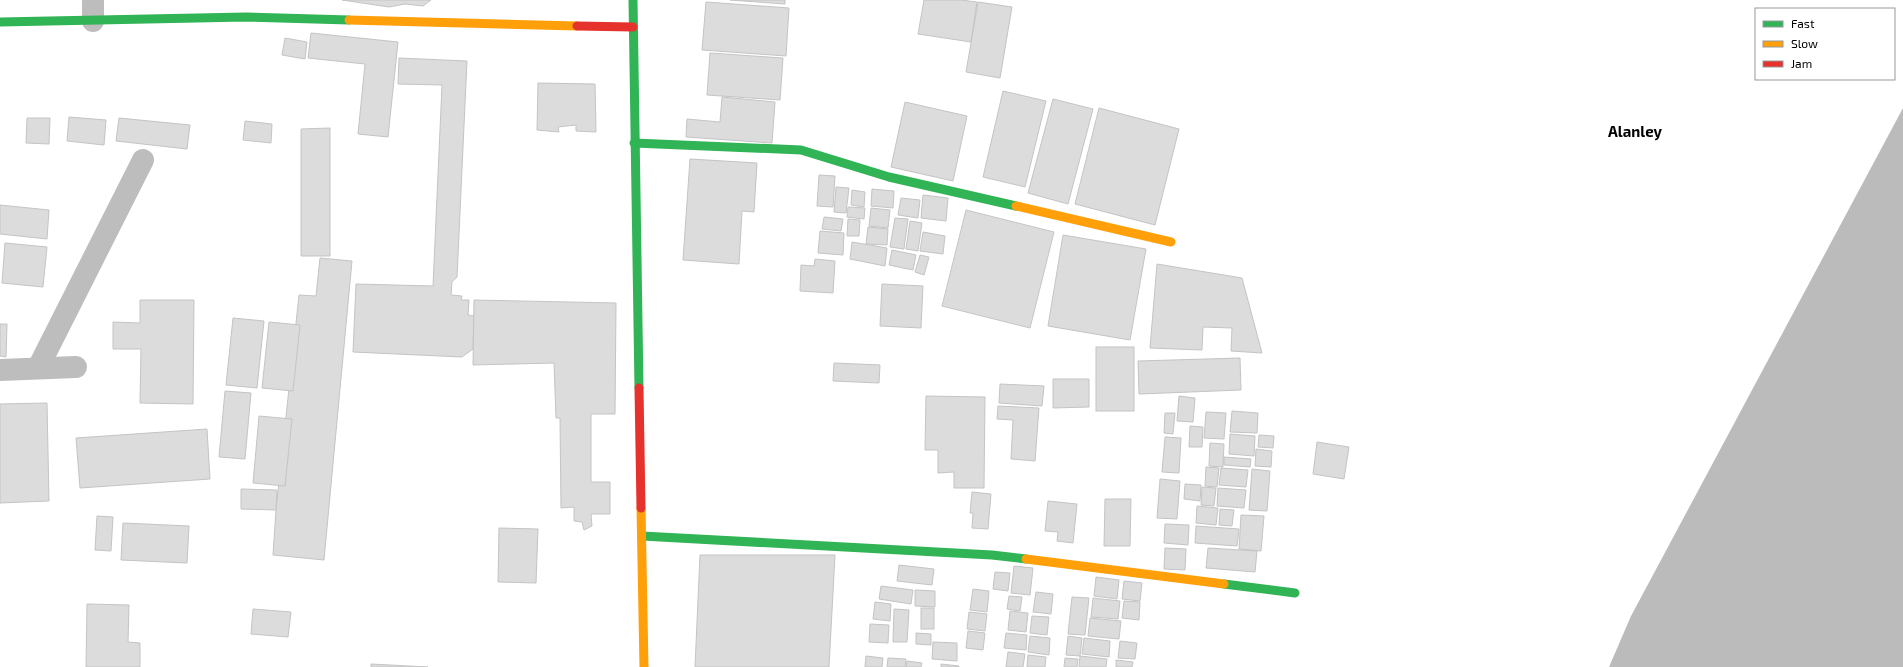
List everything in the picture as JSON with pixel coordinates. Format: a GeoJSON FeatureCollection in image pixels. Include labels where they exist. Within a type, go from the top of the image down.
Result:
{"type":"FeatureCollection","features":[{"type":"Feature","properties":{"kind":"street"},"geometry":{"type":"LineString","coordinates":[[633,0],[634,143],[644,667]]}},
{"type":"Feature","properties":{"kind":"street"},"geometry":{"type":"LineString","coordinates":[[0,22],[93,10],[246,17],[633,27]]}},
{"type":"Feature","properties":{"kind":"street"},"geometry":{"type":"LineString","coordinates":[[634,143],[801,150],[889,177],[1171,242]]}},
{"type":"Feature","properties":{"kind":"street"},"geometry":{"type":"LineString","coordinates":[[38,368],[143,160]]}},
{"type":"Feature","properties":{"kind":"street"},"geometry":{"type":"LineString","coordinates":[[0,370],[76,367]]}},
{"type":"Feature","properties":{"kind":"street"},"geometry":{"type":"LineString","coordinates":[[642,536],[992,555],[1295,593]]}},
{"type":"Feature","properties":{"kind":"shaded area"},"geometry":{"type":"Polygon","coordinates":[[[1903,108],[1903,667],[1609,667],[1631,616],[1903,108]]]}},
{"type":"Feature","properties":{"kind":"building"},"geometry":{"type":"Polygon","coordinates":[[[342,0],[431,0],[423,6],[405,4],[389,7],[342,0]]]}},
{"type":"Feature","properties":{"kind":"building"},"geometry":{"type":"Polygon","coordinates":[[[730,0],[785,0],[785,4],[730,0]]]}},
{"type":"Feature","properties":{"kind":"building"},"geometry":{"type":"Polygon","coordinates":[[[924,0],[961,0],[977,2],[971,42],[918,34],[924,0]]]}},
{"type":"Feature","properties":{"kind":"building"},"geometry":{"type":"Polygon","coordinates":[[[706,2],[789,8],[786,56],[702,50],[706,2]]]}},
{"type":"Feature","properties":{"kind":"building"},"geometry":{"type":"Polygon","coordinates":[[[978,2],[1012,7],[1000,78],[966,72],[978,2]]]}},
{"type":"Feature","properties":{"kind":"building"},"geometry":{"type":"Polygon","coordinates":[[[311,33],[398,42],[388,137],[358,134],[365,64],[308,58],[311,33]]]}},
{"type":"Feature","properties":{"kind":"building"},"geometry":{"type":"Polygon","coordinates":[[[285,38],[307,42],[305,59],[282,55],[285,38]]]}},
{"type":"Feature","properties":{"kind":"building"},"geometry":{"type":"Polygon","coordinates":[[[710,53],[783,58],[780,100],[707,95],[710,53]]]}},
{"type":"Feature","properties":{"kind":"building"},"geometry":{"type":"Polygon","coordinates":[[[399,58],[467,61],[457,277],[452,282],[451,295],[462,296],[461,300],[469,300],[468,315],[474,316],[473,349],[462,357],[353,352],[356,284],[433,286],[442,85],[398,84],[399,58]]]}},
{"type":"Feature","properties":{"kind":"building"},"geometry":{"type":"Polygon","coordinates":[[[538,83],[595,84],[596,132],[576,131],[576,125],[558,127],[559,132],[537,130],[538,83]]]}},
{"type":"Feature","properties":{"kind":"building"},"geometry":{"type":"Polygon","coordinates":[[[1003,91],[1046,101],[1025,187],[983,177],[1003,91]]]}},
{"type":"Feature","properties":{"kind":"building"},"geometry":{"type":"Polygon","coordinates":[[[722,97],[775,102],[772,143],[686,137],[687,119],[720,122],[722,97]]]}},
{"type":"Feature","properties":{"kind":"building"},"geometry":{"type":"Polygon","coordinates":[[[1053,99],[1093,109],[1068,204],[1028,193],[1053,99]]]}},
{"type":"Feature","properties":{"kind":"building"},"geometry":{"type":"Polygon","coordinates":[[[905,102],[967,116],[953,181],[891,167],[905,102]]]}},
{"type":"Feature","properties":{"kind":"building"},"geometry":{"type":"Polygon","coordinates":[[[1099,108],[1179,129],[1155,225],[1075,204],[1099,108]]]}},
{"type":"Feature","properties":{"kind":"building"},"geometry":{"type":"Polygon","coordinates":[[[69,117],[106,120],[104,145],[67,141],[69,117]]]}},
{"type":"Feature","properties":{"kind":"building"},"geometry":{"type":"Polygon","coordinates":[[[27,118],[50,118],[49,144],[26,143],[27,118]]]}},
{"type":"Feature","properties":{"kind":"building"},"geometry":{"type":"Polygon","coordinates":[[[119,118],[190,125],[187,149],[116,141],[119,118]]]}},
{"type":"Feature","properties":{"kind":"building"},"geometry":{"type":"Polygon","coordinates":[[[245,121],[272,124],[271,143],[243,140],[245,121]]]}},
{"type":"Feature","properties":{"kind":"building"},"geometry":{"type":"Polygon","coordinates":[[[330,128],[330,256],[301,256],[301,129],[330,128]]]}},
{"type":"Feature","properties":{"kind":"building"},"geometry":{"type":"Polygon","coordinates":[[[690,159],[757,163],[754,212],[742,211],[739,264],[683,260],[690,159]]]}},
{"type":"Feature","properties":{"kind":"building"},"geometry":{"type":"Polygon","coordinates":[[[819,175],[835,176],[833,207],[817,206],[819,175]]]}},
{"type":"Feature","properties":{"kind":"building"},"geometry":{"type":"Polygon","coordinates":[[[836,187],[849,188],[846,213],[834,212],[836,187]]]}},
{"type":"Feature","properties":{"kind":"building"},"geometry":{"type":"Polygon","coordinates":[[[872,189],[894,191],[893,208],[871,206],[872,189]]]}},
{"type":"Feature","properties":{"kind":"building"},"geometry":{"type":"Polygon","coordinates":[[[852,190],[865,192],[864,207],[851,205],[852,190]]]}},
{"type":"Feature","properties":{"kind":"building"},"geometry":{"type":"Polygon","coordinates":[[[923,195],[948,198],[946,221],[921,218],[923,195]]]}},
{"type":"Feature","properties":{"kind":"building"},"geometry":{"type":"Polygon","coordinates":[[[901,198],[920,200],[918,218],[898,215],[901,198]]]}},
{"type":"Feature","properties":{"kind":"building"},"geometry":{"type":"Polygon","coordinates":[[[0,205],[49,210],[47,239],[0,234],[0,205]]]}},
{"type":"Feature","properties":{"kind":"building"},"geometry":{"type":"Polygon","coordinates":[[[848,207],[865,208],[864,219],[847,217],[848,207]]]}},
{"type":"Feature","properties":{"kind":"building"},"geometry":{"type":"Polygon","coordinates":[[[871,208],[890,210],[888,228],[869,226],[871,208]]]}},
{"type":"Feature","properties":{"kind":"building"},"geometry":{"type":"Polygon","coordinates":[[[966,210],[1054,232],[1030,328],[942,306],[966,210]]]}},
{"type":"Feature","properties":{"kind":"building"},"geometry":{"type":"Polygon","coordinates":[[[824,217],[843,219],[841,231],[822,229],[824,217]]]}},
{"type":"Feature","properties":{"kind":"building"},"geometry":{"type":"Polygon","coordinates":[[[895,218],[908,219],[904,249],[890,247],[895,218]]]}},
{"type":"Feature","properties":{"kind":"building"},"geometry":{"type":"Polygon","coordinates":[[[848,219],[860,220],[859,236],[847,236],[848,219]]]}},
{"type":"Feature","properties":{"kind":"building"},"geometry":{"type":"Polygon","coordinates":[[[910,221],[922,223],[918,251],[906,249],[910,221]]]}},
{"type":"Feature","properties":{"kind":"building"},"geometry":{"type":"Polygon","coordinates":[[[868,227],[888,229],[887,245],[866,244],[868,227]]]}},
{"type":"Feature","properties":{"kind":"building"},"geometry":{"type":"Polygon","coordinates":[[[820,231],[844,233],[843,255],[818,253],[820,231]]]}},
{"type":"Feature","properties":{"kind":"building"},"geometry":{"type":"Polygon","coordinates":[[[923,232],[945,236],[943,254],[920,251],[923,232]]]}},
{"type":"Feature","properties":{"kind":"building"},"geometry":{"type":"Polygon","coordinates":[[[1063,235],[1146,249],[1130,340],[1048,326],[1063,235]]]}},
{"type":"Feature","properties":{"kind":"building"},"geometry":{"type":"Polygon","coordinates":[[[852,242],[887,248],[885,266],[850,259],[852,242]]]}},
{"type":"Feature","properties":{"kind":"building"},"geometry":{"type":"Polygon","coordinates":[[[5,243],[47,247],[43,287],[2,283],[5,243]]]}},
{"type":"Feature","properties":{"kind":"building"},"geometry":{"type":"Polygon","coordinates":[[[892,250],[916,255],[913,270],[889,265],[892,250]]]}},
{"type":"Feature","properties":{"kind":"building"},"geometry":{"type":"Polygon","coordinates":[[[920,255],[929,257],[924,275],[915,272],[920,255]]]}},
{"type":"Feature","properties":{"kind":"building"},"geometry":{"type":"Polygon","coordinates":[[[320,258],[352,261],[324,560],[273,555],[276,510],[299,295],[316,296],[320,258]]]}},
{"type":"Feature","properties":{"kind":"building"},"geometry":{"type":"Polygon","coordinates":[[[815,259],[835,261],[833,293],[800,291],[801,265],[814,266],[815,259]]]}},
{"type":"Feature","properties":{"kind":"building"},"geometry":{"type":"Polygon","coordinates":[[[1157,264],[1242,278],[1262,353],[1231,351],[1232,328],[1203,327],[1202,350],[1150,348],[1157,264]]]}},
{"type":"Feature","properties":{"kind":"building"},"geometry":{"type":"Polygon","coordinates":[[[882,284],[923,286],[921,328],[880,326],[882,284]]]}},
{"type":"Feature","properties":{"kind":"building"},"geometry":{"type":"Polygon","coordinates":[[[140,300],[194,300],[193,404],[140,403],[141,349],[113,349],[113,322],[140,323],[140,300]]]}},
{"type":"Feature","properties":{"kind":"building"},"geometry":{"type":"Polygon","coordinates":[[[474,300],[616,303],[615,414],[591,414],[591,482],[610,482],[610,514],[591,514],[592,526],[584,530],[582,522],[574,521],[574,507],[561,508],[560,418],[556,418],[554,363],[473,365],[474,300]]]}},
{"type":"Feature","properties":{"kind":"building"},"geometry":{"type":"Polygon","coordinates":[[[233,318],[264,321],[257,388],[226,385],[233,318]]]}},
{"type":"Feature","properties":{"kind":"building"},"geometry":{"type":"Polygon","coordinates":[[[269,322],[300,325],[293,391],[262,388],[269,322]]]}},
{"type":"Feature","properties":{"kind":"building"},"geometry":{"type":"Polygon","coordinates":[[[0,324],[7,324],[6,357],[0,356],[0,324]]]}},
{"type":"Feature","properties":{"kind":"building"},"geometry":{"type":"Polygon","coordinates":[[[1096,347],[1134,347],[1134,411],[1096,411],[1096,347]]]}},
{"type":"Feature","properties":{"kind":"building"},"geometry":{"type":"Polygon","coordinates":[[[1240,358],[1241,390],[1139,394],[1138,361],[1240,358]]]}},
{"type":"Feature","properties":{"kind":"building"},"geometry":{"type":"Polygon","coordinates":[[[834,363],[880,365],[879,383],[833,381],[834,363]]]}},
{"type":"Feature","properties":{"kind":"building"},"geometry":{"type":"Polygon","coordinates":[[[1053,379],[1089,379],[1089,407],[1053,408],[1053,379]]]}},
{"type":"Feature","properties":{"kind":"building"},"geometry":{"type":"Polygon","coordinates":[[[1000,384],[1044,386],[1042,406],[999,403],[1000,384]]]}},
{"type":"Feature","properties":{"kind":"building"},"geometry":{"type":"Polygon","coordinates":[[[225,391],[251,393],[245,459],[219,457],[225,391]]]}},
{"type":"Feature","properties":{"kind":"building"},"geometry":{"type":"Polygon","coordinates":[[[926,396],[985,397],[984,488],[954,488],[954,472],[938,473],[938,450],[925,450],[926,396]]]}},
{"type":"Feature","properties":{"kind":"building"},"geometry":{"type":"Polygon","coordinates":[[[1179,396],[1195,398],[1193,422],[1177,421],[1179,396]]]}},
{"type":"Feature","properties":{"kind":"building"},"geometry":{"type":"Polygon","coordinates":[[[47,403],[49,501],[0,503],[0,404],[47,403]]]}},
{"type":"Feature","properties":{"kind":"building"},"geometry":{"type":"Polygon","coordinates":[[[998,406],[1039,408],[1035,461],[1011,459],[1013,420],[997,419],[998,406]]]}},
{"type":"Feature","properties":{"kind":"building"},"geometry":{"type":"Polygon","coordinates":[[[1232,411],[1258,413],[1257,433],[1230,432],[1232,411]]]}},
{"type":"Feature","properties":{"kind":"building"},"geometry":{"type":"Polygon","coordinates":[[[1206,412],[1226,413],[1224,439],[1204,438],[1206,412]]]}},
{"type":"Feature","properties":{"kind":"building"},"geometry":{"type":"Polygon","coordinates":[[[1165,413],[1175,413],[1173,434],[1164,433],[1165,413]]]}},
{"type":"Feature","properties":{"kind":"building"},"geometry":{"type":"Polygon","coordinates":[[[259,416],[292,419],[285,486],[253,483],[259,416]]]}},
{"type":"Feature","properties":{"kind":"building"},"geometry":{"type":"Polygon","coordinates":[[[1190,426],[1203,427],[1202,447],[1189,447],[1190,426]]]}},
{"type":"Feature","properties":{"kind":"building"},"geometry":{"type":"Polygon","coordinates":[[[207,429],[210,479],[80,488],[76,438],[207,429]]]}},
{"type":"Feature","properties":{"kind":"building"},"geometry":{"type":"Polygon","coordinates":[[[1230,434],[1255,436],[1254,456],[1229,454],[1230,434]]]}},
{"type":"Feature","properties":{"kind":"building"},"geometry":{"type":"Polygon","coordinates":[[[1259,435],[1274,436],[1273,448],[1258,447],[1259,435]]]}},
{"type":"Feature","properties":{"kind":"building"},"geometry":{"type":"Polygon","coordinates":[[[1165,437],[1181,438],[1179,473],[1162,472],[1165,437]]]}},
{"type":"Feature","properties":{"kind":"building"},"geometry":{"type":"Polygon","coordinates":[[[1317,442],[1349,447],[1344,479],[1313,474],[1317,442]]]}},
{"type":"Feature","properties":{"kind":"building"},"geometry":{"type":"Polygon","coordinates":[[[1210,443],[1224,444],[1223,467],[1209,466],[1210,443]]]}},
{"type":"Feature","properties":{"kind":"building"},"geometry":{"type":"Polygon","coordinates":[[[1256,449],[1272,451],[1271,467],[1255,466],[1256,449]]]}},
{"type":"Feature","properties":{"kind":"building"},"geometry":{"type":"Polygon","coordinates":[[[1224,457],[1251,459],[1250,467],[1224,465],[1224,457]]]}},
{"type":"Feature","properties":{"kind":"building"},"geometry":{"type":"Polygon","coordinates":[[[1206,467],[1219,468],[1217,487],[1205,486],[1206,467]]]}},
{"type":"Feature","properties":{"kind":"building"},"geometry":{"type":"Polygon","coordinates":[[[1221,468],[1248,470],[1246,487],[1219,485],[1221,468]]]}},
{"type":"Feature","properties":{"kind":"building"},"geometry":{"type":"Polygon","coordinates":[[[1252,469],[1270,471],[1267,511],[1249,510],[1252,469]]]}},
{"type":"Feature","properties":{"kind":"building"},"geometry":{"type":"Polygon","coordinates":[[[1160,479],[1180,481],[1177,519],[1157,518],[1160,479]]]}},
{"type":"Feature","properties":{"kind":"building"},"geometry":{"type":"Polygon","coordinates":[[[1185,484],[1201,485],[1200,501],[1184,499],[1185,484]]]}},
{"type":"Feature","properties":{"kind":"building"},"geometry":{"type":"Polygon","coordinates":[[[1202,487],[1216,488],[1214,506],[1201,505],[1202,487]]]}},
{"type":"Feature","properties":{"kind":"building"},"geometry":{"type":"Polygon","coordinates":[[[1218,488],[1246,490],[1244,508],[1217,506],[1218,488]]]}},
{"type":"Feature","properties":{"kind":"building"},"geometry":{"type":"Polygon","coordinates":[[[241,489],[277,490],[276,510],[241,509],[241,489]]]}},
{"type":"Feature","properties":{"kind":"building"},"geometry":{"type":"Polygon","coordinates":[[[972,492],[991,494],[988,529],[972,528],[973,513],[970,513],[972,492]]]}},
{"type":"Feature","properties":{"kind":"building"},"geometry":{"type":"Polygon","coordinates":[[[1105,499],[1131,499],[1130,546],[1104,546],[1105,499]]]}},
{"type":"Feature","properties":{"kind":"building"},"geometry":{"type":"Polygon","coordinates":[[[1048,501],[1077,504],[1073,543],[1057,541],[1058,532],[1045,531],[1048,501]]]}},
{"type":"Feature","properties":{"kind":"building"},"geometry":{"type":"Polygon","coordinates":[[[1197,506],[1218,508],[1216,525],[1196,523],[1197,506]]]}},
{"type":"Feature","properties":{"kind":"building"},"geometry":{"type":"Polygon","coordinates":[[[1220,509],[1234,510],[1232,526],[1219,525],[1220,509]]]}},
{"type":"Feature","properties":{"kind":"building"},"geometry":{"type":"Polygon","coordinates":[[[1241,515],[1264,516],[1261,551],[1239,549],[1241,515]]]}},
{"type":"Feature","properties":{"kind":"building"},"geometry":{"type":"Polygon","coordinates":[[[97,516],[113,517],[111,551],[95,550],[97,516]]]}},
{"type":"Feature","properties":{"kind":"building"},"geometry":{"type":"Polygon","coordinates":[[[123,523],[189,526],[187,563],[121,560],[123,523]]]}},
{"type":"Feature","properties":{"kind":"building"},"geometry":{"type":"Polygon","coordinates":[[[1165,524],[1189,525],[1188,545],[1164,543],[1165,524]]]}},
{"type":"Feature","properties":{"kind":"building"},"geometry":{"type":"Polygon","coordinates":[[[1196,526],[1239,529],[1237,546],[1195,543],[1196,526]]]}},
{"type":"Feature","properties":{"kind":"building"},"geometry":{"type":"Polygon","coordinates":[[[499,528],[538,529],[536,583],[498,582],[499,528]]]}},
{"type":"Feature","properties":{"kind":"building"},"geometry":{"type":"Polygon","coordinates":[[[1165,548],[1186,549],[1185,570],[1164,569],[1165,548]]]}},
{"type":"Feature","properties":{"kind":"building"},"geometry":{"type":"Polygon","coordinates":[[[1208,548],[1257,551],[1255,572],[1206,568],[1208,548]]]}},
{"type":"Feature","properties":{"kind":"building"},"geometry":{"type":"Polygon","coordinates":[[[700,555],[835,555],[829,667],[695,667],[700,555]]]}},
{"type":"Feature","properties":{"kind":"building"},"geometry":{"type":"Polygon","coordinates":[[[899,565],[934,569],[932,585],[897,581],[899,565]]]}},
{"type":"Feature","properties":{"kind":"building"},"geometry":{"type":"Polygon","coordinates":[[[1014,566],[1033,568],[1030,595],[1011,593],[1014,566]]]}},
{"type":"Feature","properties":{"kind":"building"},"geometry":{"type":"Polygon","coordinates":[[[995,572],[1010,573],[1008,591],[993,589],[995,572]]]}},
{"type":"Feature","properties":{"kind":"building"},"geometry":{"type":"Polygon","coordinates":[[[1096,577],[1119,580],[1117,599],[1094,596],[1096,577]]]}},
{"type":"Feature","properties":{"kind":"building"},"geometry":{"type":"Polygon","coordinates":[[[1124,581],[1142,583],[1140,601],[1122,599],[1124,581]]]}},
{"type":"Feature","properties":{"kind":"building"},"geometry":{"type":"Polygon","coordinates":[[[881,586],[913,590],[911,604],[879,599],[881,586]]]}},
{"type":"Feature","properties":{"kind":"building"},"geometry":{"type":"Polygon","coordinates":[[[973,589],[989,591],[987,612],[970,610],[973,589]]]}},
{"type":"Feature","properties":{"kind":"building"},"geometry":{"type":"Polygon","coordinates":[[[915,590],[935,591],[935,607],[915,606],[915,590]]]}},
{"type":"Feature","properties":{"kind":"building"},"geometry":{"type":"Polygon","coordinates":[[[1036,592],[1053,594],[1051,614],[1033,612],[1036,592]]]}},
{"type":"Feature","properties":{"kind":"building"},"geometry":{"type":"Polygon","coordinates":[[[1009,596],[1022,597],[1020,611],[1007,609],[1009,596]]]}},
{"type":"Feature","properties":{"kind":"building"},"geometry":{"type":"Polygon","coordinates":[[[1072,597],[1089,598],[1085,635],[1068,634],[1072,597]]]}},
{"type":"Feature","properties":{"kind":"building"},"geometry":{"type":"Polygon","coordinates":[[[1093,598],[1120,601],[1118,619],[1091,617],[1093,598]]]}},
{"type":"Feature","properties":{"kind":"building"},"geometry":{"type":"Polygon","coordinates":[[[1124,601],[1140,602],[1139,620],[1122,618],[1124,601]]]}},
{"type":"Feature","properties":{"kind":"building"},"geometry":{"type":"Polygon","coordinates":[[[875,602],[891,604],[890,621],[873,619],[875,602]]]}},
{"type":"Feature","properties":{"kind":"building"},"geometry":{"type":"Polygon","coordinates":[[[87,604],[129,605],[128,642],[140,643],[140,667],[86,667],[87,604]]]}},
{"type":"Feature","properties":{"kind":"building"},"geometry":{"type":"Polygon","coordinates":[[[921,608],[934,608],[934,629],[921,629],[921,608]]]}},
{"type":"Feature","properties":{"kind":"building"},"geometry":{"type":"Polygon","coordinates":[[[253,609],[291,612],[288,637],[251,634],[253,609]]]}},
{"type":"Feature","properties":{"kind":"building"},"geometry":{"type":"Polygon","coordinates":[[[894,609],[909,610],[907,642],[893,642],[894,609]]]}},
{"type":"Feature","properties":{"kind":"building"},"geometry":{"type":"Polygon","coordinates":[[[1010,611],[1028,613],[1026,632],[1008,630],[1010,611]]]}},
{"type":"Feature","properties":{"kind":"building"},"geometry":{"type":"Polygon","coordinates":[[[969,612],[987,614],[985,631],[967,629],[969,612]]]}},
{"type":"Feature","properties":{"kind":"building"},"geometry":{"type":"Polygon","coordinates":[[[1032,616],[1049,617],[1047,635],[1030,633],[1032,616]]]}},
{"type":"Feature","properties":{"kind":"building"},"geometry":{"type":"Polygon","coordinates":[[[1090,618],[1121,621],[1119,639],[1088,636],[1090,618]]]}},
{"type":"Feature","properties":{"kind":"building"},"geometry":{"type":"Polygon","coordinates":[[[870,624],[889,625],[888,643],[869,642],[870,624]]]}},
{"type":"Feature","properties":{"kind":"building"},"geometry":{"type":"Polygon","coordinates":[[[968,631],[985,633],[983,650],[966,648],[968,631]]]}},
{"type":"Feature","properties":{"kind":"building"},"geometry":{"type":"Polygon","coordinates":[[[916,633],[931,634],[931,645],[916,644],[916,633]]]}},
{"type":"Feature","properties":{"kind":"building"},"geometry":{"type":"Polygon","coordinates":[[[1006,633],[1027,635],[1026,650],[1004,648],[1006,633]]]}},
{"type":"Feature","properties":{"kind":"building"},"geometry":{"type":"Polygon","coordinates":[[[1030,636],[1050,638],[1049,655],[1028,652],[1030,636]]]}},
{"type":"Feature","properties":{"kind":"building"},"geometry":{"type":"Polygon","coordinates":[[[1068,636],[1082,638],[1080,656],[1066,655],[1068,636]]]}},
{"type":"Feature","properties":{"kind":"building"},"geometry":{"type":"Polygon","coordinates":[[[1084,638],[1110,641],[1109,657],[1082,654],[1084,638]]]}},
{"type":"Feature","properties":{"kind":"building"},"geometry":{"type":"Polygon","coordinates":[[[1120,641],[1137,643],[1135,659],[1118,658],[1120,641]]]}},
{"type":"Feature","properties":{"kind":"building"},"geometry":{"type":"Polygon","coordinates":[[[933,642],[957,643],[957,661],[932,659],[933,642]]]}},
{"type":"Feature","properties":{"kind":"building"},"geometry":{"type":"Polygon","coordinates":[[[1008,652],[1025,654],[1023,667],[1006,667],[1008,652]]]}},
{"type":"Feature","properties":{"kind":"building"},"geometry":{"type":"Polygon","coordinates":[[[1028,655],[1046,657],[1045,667],[1027,667],[1028,655]]]}},
{"type":"Feature","properties":{"kind":"building"},"geometry":{"type":"Polygon","coordinates":[[[866,656],[883,658],[882,667],[865,667],[866,656]]]}},
{"type":"Feature","properties":{"kind":"building"},"geometry":{"type":"Polygon","coordinates":[[[1080,656],[1107,659],[1106,667],[1079,667],[1080,656]]]}},
{"type":"Feature","properties":{"kind":"building"},"geometry":{"type":"Polygon","coordinates":[[[888,658],[906,659],[905,667],[887,667],[888,658]]]}},
{"type":"Feature","properties":{"kind":"building"},"geometry":{"type":"Polygon","coordinates":[[[1065,658],[1078,659],[1077,667],[1064,667],[1065,658]]]}},
{"type":"Feature","properties":{"kind":"building"},"geometry":{"type":"Polygon","coordinates":[[[1116,660],[1133,662],[1132,667],[1116,667],[1116,660]]]}},
{"type":"Feature","properties":{"kind":"building"},"geometry":{"type":"Polygon","coordinates":[[[907,661],[922,663],[921,667],[906,667],[907,661]]]}},
{"type":"Feature","properties":{"kind":"building"},"geometry":{"type":"Polygon","coordinates":[[[371,664],[428,667],[371,667],[371,664]]]}},
{"type":"Feature","properties":{"kind":"building"},"geometry":{"type":"Polygon","coordinates":[[[941,664],[959,666],[959,667],[941,667],[941,664]]]}},
{"type":"Feature","properties":{"kind":"traffic: fast"},"geometry":{"type":"LineString","coordinates":[[633,0],[639,388]]}},
{"type":"Feature","properties":{"kind":"traffic: fast"},"geometry":{"type":"LineString","coordinates":[[0,22],[246,17],[349,20]]}},
{"type":"Feature","properties":{"kind":"traffic: fast"},"geometry":{"type":"LineString","coordinates":[[634,143],[801,150],[889,177],[1016,206]]}},
{"type":"Feature","properties":{"kind":"traffic: fast"},"geometry":{"type":"LineString","coordinates":[[642,536],[992,555],[1026,559]]}},
{"type":"Feature","properties":{"kind":"traffic: fast"},"geometry":{"type":"LineString","coordinates":[[1224,584],[1295,593]]}},
{"type":"Feature","properties":{"kind":"traffic: slow"},"geometry":{"type":"LineString","coordinates":[[349,20],[577,26]]}},
{"type":"Feature","properties":{"kind":"traffic: slow"},"geometry":{"type":"LineString","coordinates":[[1016,206],[1171,242]]}},
{"type":"Feature","properties":{"kind":"traffic: slow"},"geometry":{"type":"LineString","coordinates":[[641,508],[644,667]]}},
{"type":"Feature","properties":{"kind":"traffic: slow"},"geometry":{"type":"LineString","coordinates":[[1026,559],[1224,584]]}},
{"type":"Feature","properties":{"kind":"traffic: jam"},"geometry":{"type":"LineString","coordinates":[[577,26],[633,27]]}},
{"type":"Feature","properties":{"kind":"traffic: jam"},"geometry":{"type":"LineString","coordinates":[[639,388],[641,508]]}},
{"type":"Feature","properties":{"kind":"district","name":"Alanley"},"geometry":{"type":"Point","coordinates":[1635,132]}}]}
